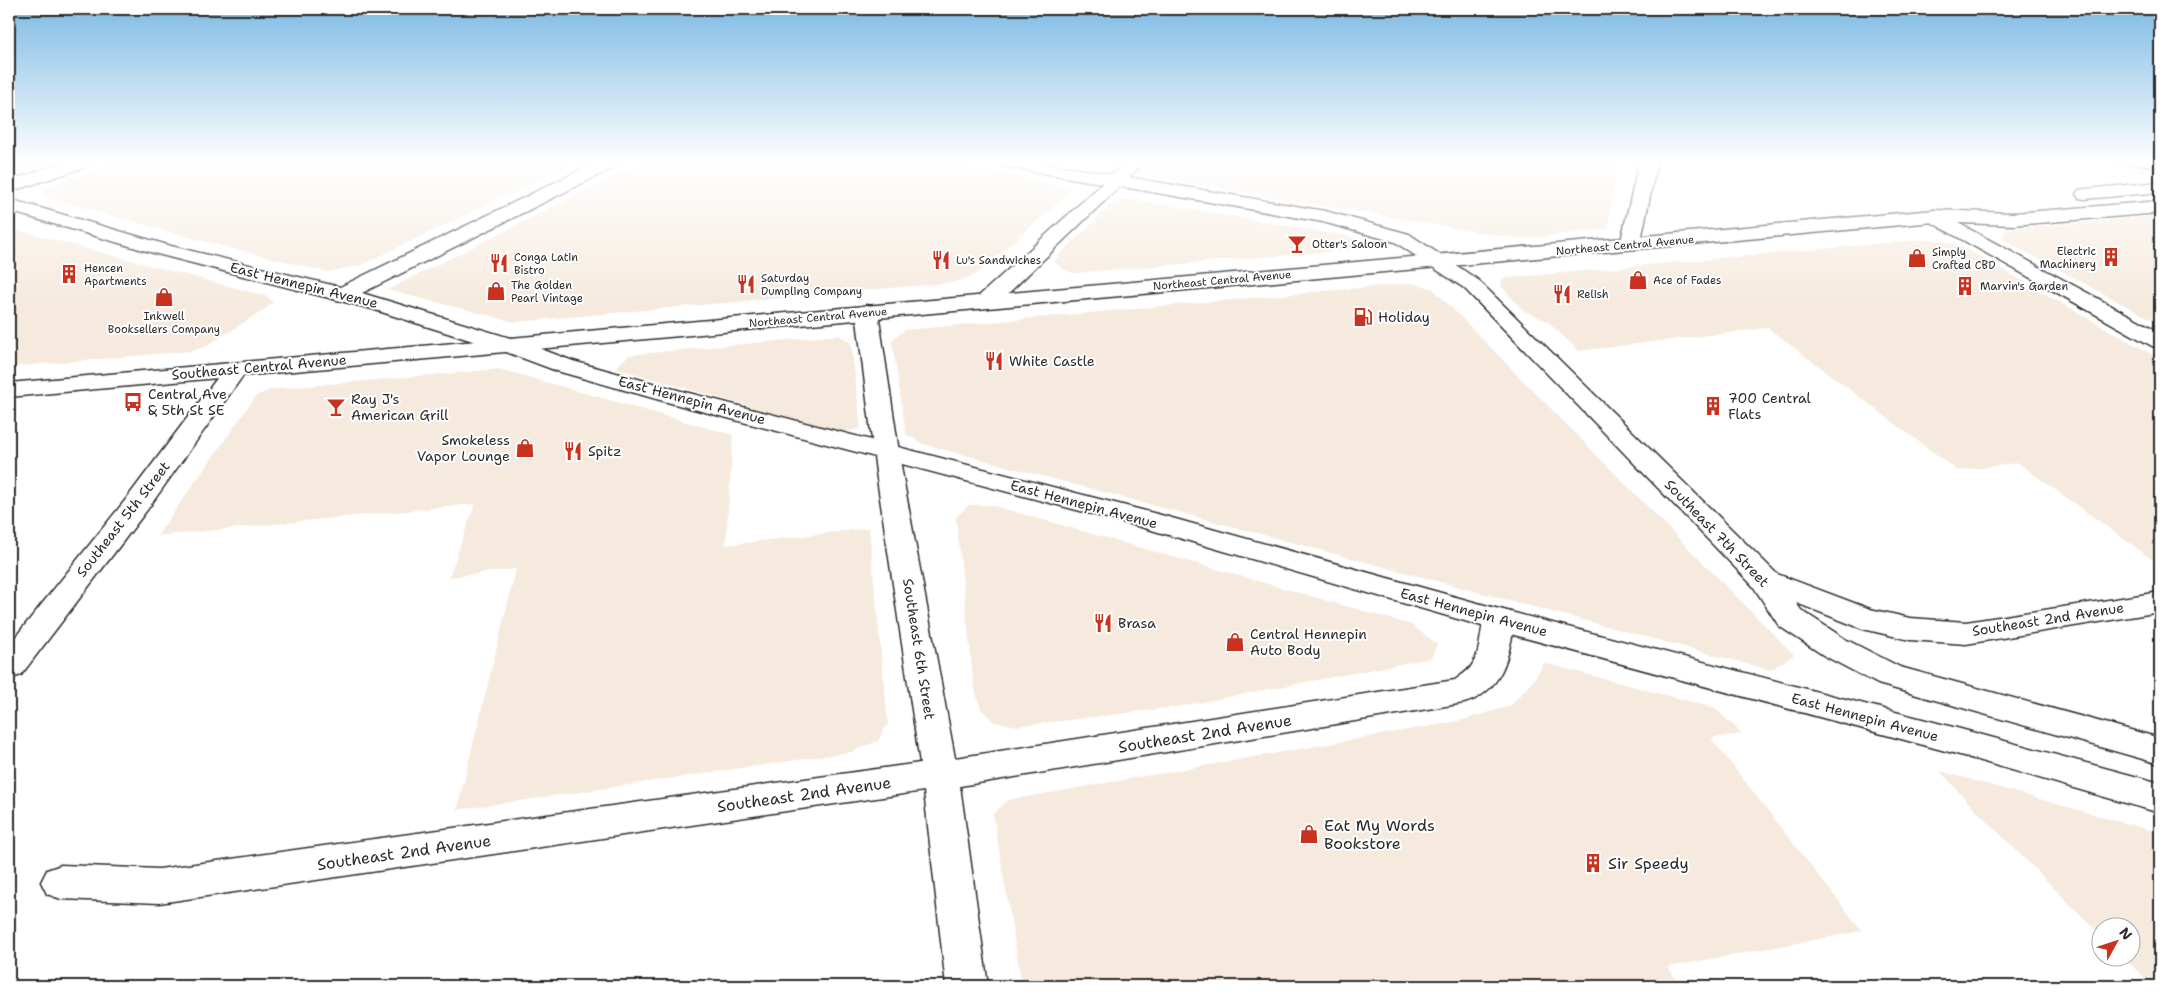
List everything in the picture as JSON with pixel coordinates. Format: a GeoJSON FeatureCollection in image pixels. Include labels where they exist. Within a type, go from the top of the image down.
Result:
{"type":"FeatureCollection","features":[{"type":"Feature","properties":{"kind":"main road","name":"East Hennepin Avenue"},"geometry":{"type":"LineString","coordinates":[[21,208],[164,250],[344,294],[509,345],[565,366],[1151,521],[1500,620],[2160,798]]}},
{"type":"Feature","properties":{"kind":"main road"},"geometry":{"type":"LineString","coordinates":[[344,294],[517,208]]}},
{"type":"Feature","properties":{"kind":"main road"},"geometry":{"type":"LineString","coordinates":[[988,300],[1086,208]]}},
{"type":"Feature","properties":{"kind":"main road","name":"Southeast 7th Street"},"geometry":{"type":"LineString","coordinates":[[1275,208],[1325,217],[1402,238],[1471,284],[1764,579],[1790,618],[1834,647],[1890,676],[2160,751]]}},
{"type":"Feature","properties":{"kind":"main road"},"geometry":{"type":"LineString","coordinates":[[1630,245],[1638,208]]}},
{"type":"Feature","properties":{"kind":"main road","name":"Northeast Central Avenue"},"geometry":{"type":"LineString","coordinates":[[1934,216],[1961,208]]}},
{"type":"Feature","properties":{"kind":"main road","name":"Northeast Central Avenue"},"geometry":{"type":"LineString","coordinates":[[509,345],[988,300],[1630,245],[1934,216],[2014,219],[2143,208]]}},
{"type":"Feature","properties":{"kind":"main road"},"geometry":{"type":"LineString","coordinates":[[1934,216],[2160,341]]}},
{"type":"Feature","properties":{"kind":"main road","name":"Southeast 6th Street"},"geometry":{"type":"LineString","coordinates":[[868,312],[886,452],[940,775],[967,986]]}},
{"type":"Feature","properties":{"kind":"main road","name":"Southeast Central Avenue"},"geometry":{"type":"LineString","coordinates":[[9,390],[509,345]]}},
{"type":"Feature","properties":{"kind":"main road","name":"Southeast 5th Street"},"geometry":{"type":"LineString","coordinates":[[9,667],[136,504],[235,370]]}},
{"type":"Feature","properties":{"kind":"main road","name":"Southeast 2nd Avenue"},"geometry":{"type":"LineString","coordinates":[[1764,579],[1863,618],[1910,629],[1966,633],[2160,602]]}},
{"type":"Feature","properties":{"kind":"main road","name":"Southeast 2nd Avenue"},"geometry":{"type":"LineString","coordinates":[[61,882],[159,886],[940,775],[1464,691],[1486,672],[1493,654],[1500,620]]}},
{"type":"Feature","properties":{"kind":"shaded area"},"geometry":{"type":"Polygon","coordinates":[[[86,208],[479,208],[359,266],[327,272],[188,237],[86,208]]]}},
{"type":"Feature","properties":{"kind":"shaded area"},"geometry":{"type":"Polygon","coordinates":[[[550,208],[1051,208],[977,274],[956,282],[515,322],[387,290],[550,208]]]}},
{"type":"Feature","properties":{"kind":"shaded area"},"geometry":{"type":"Polygon","coordinates":[[[1108,208],[1187,208],[1363,239],[1370,244],[1358,249],[1074,273],[1066,271],[1055,262],[1059,255],[1108,208]]]}},
{"type":"Feature","properties":{"kind":"shaded area"},"geometry":{"type":"Polygon","coordinates":[[[1339,208],[1611,208],[1608,229],[1519,239],[1339,208]]]}},
{"type":"Feature","properties":{"kind":"shaded area"},"geometry":{"type":"Polygon","coordinates":[[[2160,216],[2160,324],[2002,239],[2005,229],[2160,216]]]}},
{"type":"Feature","properties":{"kind":"shaded area","name":"Hencen Apartments"},"geometry":{"type":"Polygon","coordinates":[[[9,228],[266,296],[273,302],[264,310],[205,347],[190,351],[9,367],[9,228]]]}},
{"type":"Feature","properties":{"kind":"shaded area"},"geometry":{"type":"Polygon","coordinates":[[[1930,239],[1959,245],[2160,359],[2160,565],[2018,463],[1958,471],[1768,328],[1579,351],[1547,321],[1523,310],[1501,286],[1502,279],[1518,277],[1930,239]]]}},
{"type":"Feature","properties":{"kind":"shaded area"},"geometry":{"type":"Polygon","coordinates":[[[1412,283],[1432,288],[1794,655],[1770,670],[923,444],[906,434],[892,340],[905,330],[1412,283]]]}},
{"type":"Feature","properties":{"kind":"shaded area"},"geometry":{"type":"Polygon","coordinates":[[[839,335],[851,343],[861,428],[843,433],[615,368],[629,355],[839,335]]]}},
{"type":"Feature","properties":{"kind":"shaded area"},"geometry":{"type":"Polygon","coordinates":[[[499,369],[733,435],[726,545],[869,528],[888,723],[878,741],[851,752],[457,810],[516,569],[449,577],[475,504],[157,536],[256,396],[273,389],[499,369]]]}},
{"type":"Feature","properties":{"kind":"shaded area"},"geometry":{"type":"Polygon","coordinates":[[[969,505],[991,505],[1412,625],[1437,644],[1431,658],[1177,707],[1018,726],[994,722],[981,709],[974,686],[956,517],[969,505]]]}},
{"type":"Feature","properties":{"kind":"shaded area"},"geometry":{"type":"Polygon","coordinates":[[[1544,663],[1715,708],[1742,734],[1711,738],[1862,931],[1668,967],[1680,986],[1022,986],[993,814],[1008,800],[1459,721],[1510,706],[1533,681],[1544,663]]]}},
{"type":"Feature","properties":{"kind":"shaded area"},"geometry":{"type":"Polygon","coordinates":[[[1940,771],[2160,833],[2160,986],[2153,986],[2134,968],[2142,968],[2142,918],[2092,918],[2092,926],[1967,801],[1940,771]]]}},
{"type":"Feature","properties":{"kind":"place","name":"Otter's Saloon"},"geometry":{"type":"Point","coordinates":[1297,244]}},
{"type":"Feature","properties":{"kind":"place","name":"Electric Machinery"},"geometry":{"type":"Point","coordinates":[2111,257]}},
{"type":"Feature","properties":{"kind":"place","name":"Simply Crafted CBD"},"geometry":{"type":"Point","coordinates":[1917,258]}},
{"type":"Feature","properties":{"kind":"place","name":"Lu's Sandwiches"},"geometry":{"type":"Point","coordinates":[941,260]}},
{"type":"Feature","properties":{"kind":"place","name":"Conga Latin Bistro"},"geometry":{"type":"Point","coordinates":[499,263]}},
{"type":"Feature","properties":{"kind":"place","name":"Hencen Apartments"},"geometry":{"type":"Point","coordinates":[69,274]}},
{"type":"Feature","properties":{"kind":"place","name":"Ace of Fades"},"geometry":{"type":"Point","coordinates":[1638,280]}},
{"type":"Feature","properties":{"kind":"place","name":"Saturday Dumpling Company"},"geometry":{"type":"Point","coordinates":[746,284]}},
{"type":"Feature","properties":{"kind":"place","name":"Marvin's Garden"},"geometry":{"type":"Point","coordinates":[1965,286]}},
{"type":"Feature","properties":{"kind":"place","name":"The Golden Pearl Vintage"},"geometry":{"type":"Point","coordinates":[496,291]}},
{"type":"Feature","properties":{"kind":"place","name":"Relish"},"geometry":{"type":"Point","coordinates":[1562,294]}},
{"type":"Feature","properties":{"kind":"place","name":"Inkwell Booksellers Company"},"geometry":{"type":"Point","coordinates":[164,297]}},
{"type":"Feature","properties":{"kind":"place","name":"Holiday"},"geometry":{"type":"Point","coordinates":[1363,317]}},
{"type":"Feature","properties":{"kind":"place","name":"White Castle"},"geometry":{"type":"Point","coordinates":[994,361]}},
{"type":"Feature","properties":{"kind":"place","name":"Central Ave & 5th St SE"},"geometry":{"type":"Point","coordinates":[133,402]}},
{"type":"Feature","properties":{"kind":"place","name":"700 Central Flats"},"geometry":{"type":"Point","coordinates":[1713,406]}},
{"type":"Feature","properties":{"kind":"place","name":"Ray J's American Grill"},"geometry":{"type":"Point","coordinates":[336,407]}},
{"type":"Feature","properties":{"kind":"place","name":"Smokeless Vapor Lounge"},"geometry":{"type":"Point","coordinates":[525,448]}},
{"type":"Feature","properties":{"kind":"place","name":"Spitz"},"geometry":{"type":"Point","coordinates":[573,451]}},
{"type":"Feature","properties":{"kind":"place","name":"Brasa"},"geometry":{"type":"Point","coordinates":[1103,623]}},
{"type":"Feature","properties":{"kind":"place","name":"Central Hennepin Auto Body"},"geometry":{"type":"Point","coordinates":[1235,642]}},
{"type":"Feature","properties":{"kind":"place","name":"Eat My Words Bookstore"},"geometry":{"type":"Point","coordinates":[1309,834]}},
{"type":"Feature","properties":{"kind":"place","name":"Sir Speedy"},"geometry":{"type":"Point","coordinates":[1593,863]}}]}
